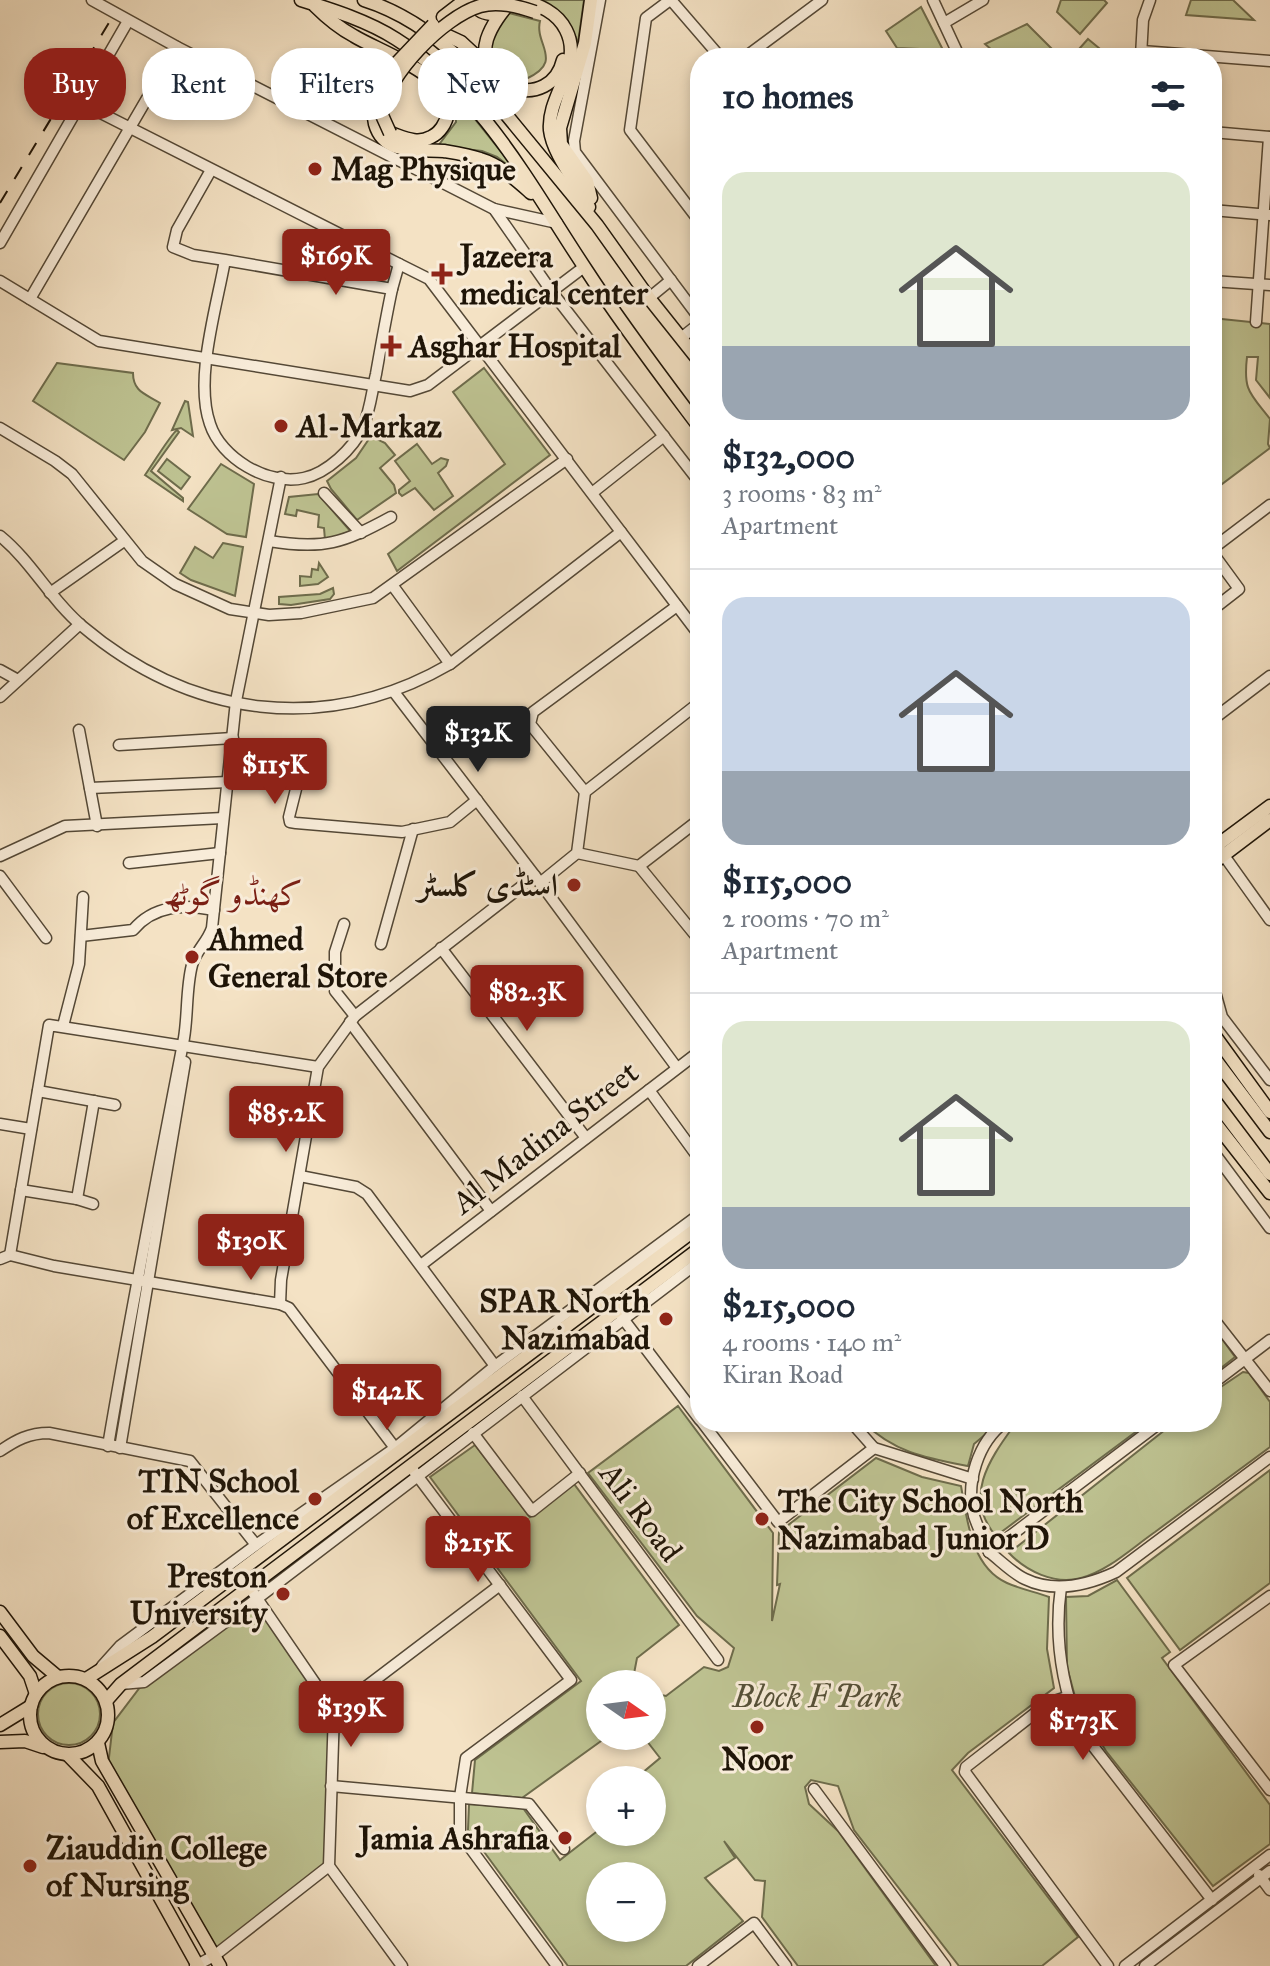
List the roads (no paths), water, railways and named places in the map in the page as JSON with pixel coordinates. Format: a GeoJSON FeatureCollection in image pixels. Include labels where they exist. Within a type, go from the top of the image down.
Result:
{"type":"FeatureCollection","features":[{"type":"Feature","properties":{"kind":"main road"},"geometry":{"type":"LineString","coordinates":[[365,0],[418,26],[463,62],[597,225],[690,349]]}},
{"type":"Feature","properties":{"kind":"main road"},"geometry":{"type":"LineString","coordinates":[[465,0],[417,40],[393,67],[373,102],[378,131],[393,147],[444,151],[481,159],[505,171],[548,209]]}},
{"type":"Feature","properties":{"kind":"main road"},"geometry":{"type":"LineString","coordinates":[[443,17],[475,0],[479,11],[491,14],[511,0]]}},
{"type":"Feature","properties":{"kind":"main road"},"geometry":{"type":"LineString","coordinates":[[485,48],[488,35],[511,0]]}},
{"type":"Feature","properties":{"kind":"main road"},"geometry":{"type":"LineString","coordinates":[[521,0],[556,16],[571,39],[572,54],[550,123],[555,150],[577,183],[597,225]]}},
{"type":"Feature","properties":{"kind":"main road"},"geometry":{"type":"LineString","coordinates":[[591,0],[585,43],[560,128],[561,144],[587,181],[597,225]]}},
{"type":"Feature","properties":{"kind":"main road"},"geometry":{"type":"LineString","coordinates":[[307,2],[352,35],[410,65],[389,90],[381,113],[390,133],[419,141],[432,137],[446,120]]}},
{"type":"Feature","properties":{"kind":"main road"},"geometry":{"type":"LineString","coordinates":[[307,2],[372,25],[448,77],[497,135],[634,340],[690,415]]}},
{"type":"Feature","properties":{"kind":"main road"},"geometry":{"type":"LineString","coordinates":[[424,48],[438,31],[468,11],[493,4],[517,5],[552,22],[563,43],[561,69],[548,84],[528,89]]}},
{"type":"Feature","properties":{"kind":"main road"},"geometry":{"type":"LineString","coordinates":[[418,26],[436,29],[468,48]]}},
{"type":"Feature","properties":{"kind":"main road"},"geometry":{"type":"LineString","coordinates":[[1222,846],[1270,806]]}},
{"type":"Feature","properties":{"kind":"main road"},"geometry":{"type":"LineString","coordinates":[[1222,847],[1270,820]]}},
{"type":"Feature","properties":{"kind":"main road"},"geometry":{"type":"LineString","coordinates":[[1222,1046],[1270,1112]]}},
{"type":"Feature","properties":{"kind":"main road"},"geometry":{"type":"LineString","coordinates":[[1222,1068],[1270,1132]]}},
{"type":"Feature","properties":{"kind":"main road"},"geometry":{"type":"LineString","coordinates":[[1222,1110],[1270,1174]]}},
{"type":"Feature","properties":{"kind":"main road"},"geometry":{"type":"LineString","coordinates":[[1222,1132],[1270,1193]]}},
{"type":"Feature","properties":{"kind":"main road"},"geometry":{"type":"LineString","coordinates":[[0,1725],[33,1700],[44,1685],[58,1677],[91,1675],[152,1637],[690,1234]]}},
{"type":"Feature","properties":{"kind":"main road"},"geometry":{"type":"LineString","coordinates":[[106,1701],[121,1684],[249,1587],[414,1470],[690,1256]]}},
{"type":"Feature","properties":{"kind":"main road"},"geometry":{"type":"LineString","coordinates":[[0,1612],[33,1656],[58,1677]]}},
{"type":"Feature","properties":{"kind":"main road"},"geometry":{"type":"LineString","coordinates":[[0,1636],[30,1676],[33,1731],[47,1748]]}},
{"type":"Feature","properties":{"kind":"main road"},"geometry":{"type":"LineString","coordinates":[[0,1742],[25,1741],[68,1755],[79,1754],[98,1743],[108,1723],[106,1701],[91,1675]]}},
{"type":"Feature","properties":{"kind":"main road"},"geometry":{"type":"LineString","coordinates":[[98,1743],[102,1761],[217,1961]]}},
{"type":"Feature","properties":{"kind":"main road"},"geometry":{"type":"LineString","coordinates":[[68,1755],[98,1786],[197,1966]]}},
{"type":"Feature","properties":{"kind":"street"},"geometry":{"type":"LineString","coordinates":[[92,0],[177,47],[494,209],[557,223]]}},
{"type":"Feature","properties":{"kind":"street"},"geometry":{"type":"LineString","coordinates":[[600,0],[574,141],[575,152],[690,307]]}},
{"type":"Feature","properties":{"kind":"street"},"geometry":{"type":"LineString","coordinates":[[690,209],[630,130],[646,18],[670,0],[712,48]]}},
{"type":"Feature","properties":{"kind":"street"},"geometry":{"type":"LineString","coordinates":[[757,48],[822,0]]}},
{"type":"Feature","properties":{"kind":"street"},"geometry":{"type":"LineString","coordinates":[[933,0],[955,48]]}},
{"type":"Feature","properties":{"kind":"street"},"geometry":{"type":"LineString","coordinates":[[944,23],[983,0]]}},
{"type":"Feature","properties":{"kind":"street"},"geometry":{"type":"LineString","coordinates":[[1141,48],[1143,20],[1150,0]]}},
{"type":"Feature","properties":{"kind":"street"},"geometry":{"type":"LineString","coordinates":[[113,48],[128,21]]}},
{"type":"Feature","properties":{"kind":"street"},"geometry":{"type":"LineString","coordinates":[[30,299],[177,47]]}},
{"type":"Feature","properties":{"kind":"street"},"geometry":{"type":"LineString","coordinates":[[1222,59],[1270,61]]}},
{"type":"Feature","properties":{"kind":"street"},"geometry":{"type":"LineString","coordinates":[[0,243],[71,120]]}},
{"type":"Feature","properties":{"kind":"street"},"geometry":{"type":"LineString","coordinates":[[113,120],[429,279],[690,623]]}},
{"type":"Feature","properties":{"kind":"street"},"geometry":{"type":"LineString","coordinates":[[1222,133],[1270,137],[1265,285],[1256,322]]}},
{"type":"Feature","properties":{"kind":"street"},"geometry":{"type":"LineString","coordinates":[[211,170],[177,230],[173,247],[193,255],[392,289]]}},
{"type":"Feature","properties":{"kind":"street"},"geometry":{"type":"LineString","coordinates":[[494,209],[552,292],[690,470]]}},
{"type":"Feature","properties":{"kind":"street"},"geometry":{"type":"LineString","coordinates":[[1222,211],[1267,215]]}},
{"type":"Feature","properties":{"kind":"street"},"geometry":{"type":"LineString","coordinates":[[225,260],[208,357],[206,407],[210,424],[219,444],[256,471],[304,478],[347,452],[363,428],[399,264]]}},
{"type":"Feature","properties":{"kind":"street"},"geometry":{"type":"LineString","coordinates":[[0,281],[99,341],[418,390],[584,267]]}},
{"type":"Feature","properties":{"kind":"street"},"geometry":{"type":"LineString","coordinates":[[649,298],[671,280]]}},
{"type":"Feature","properties":{"kind":"street"},"geometry":{"type":"LineString","coordinates":[[1222,282],[1265,285]]}},
{"type":"Feature","properties":{"kind":"street"},"geometry":{"type":"LineString","coordinates":[[681,338],[690,330]]}},
{"type":"Feature","properties":{"kind":"street"},"geometry":{"type":"LineString","coordinates":[[0,428],[72,474],[142,561],[175,584],[230,609],[255,614],[301,613],[373,598],[567,459]]}},
{"type":"Feature","properties":{"kind":"street"},"geometry":{"type":"LineString","coordinates":[[592,493],[664,436]]}},
{"type":"Feature","properties":{"kind":"street"},"geometry":{"type":"LineString","coordinates":[[114,1447],[148,1282],[184,1044],[191,967],[196,952],[207,943],[214,910],[236,701],[281,477]]}},
{"type":"Feature","properties":{"kind":"street"},"geometry":{"type":"LineString","coordinates":[[324,493],[361,533]]}},
{"type":"Feature","properties":{"kind":"street"},"geometry":{"type":"LineString","coordinates":[[1222,541],[1270,499]]}},
{"type":"Feature","properties":{"kind":"street"},"geometry":{"type":"LineString","coordinates":[[269,541],[319,546],[336,543],[391,517]]}},
{"type":"Feature","properties":{"kind":"street"},"geometry":{"type":"LineString","coordinates":[[0,536],[29,563],[50,593],[80,624],[139,668],[205,695],[289,711],[355,702],[394,692],[450,664],[621,532]]}},
{"type":"Feature","properties":{"kind":"street"},"geometry":{"type":"LineString","coordinates":[[50,593],[124,541]]}},
{"type":"Feature","properties":{"kind":"street"},"geometry":{"type":"LineString","coordinates":[[1222,564],[1239,589],[1222,602]]}},
{"type":"Feature","properties":{"kind":"street"},"geometry":{"type":"LineString","coordinates":[[393,586],[450,664]]}},
{"type":"Feature","properties":{"kind":"street"},"geometry":{"type":"LineString","coordinates":[[585,792],[530,724],[529,717],[677,606]]}},
{"type":"Feature","properties":{"kind":"street"},"geometry":{"type":"LineString","coordinates":[[0,697],[80,624]]}},
{"type":"Feature","properties":{"kind":"street"},"geometry":{"type":"LineString","coordinates":[[0,670],[18,680]]}},
{"type":"Feature","properties":{"kind":"street"},"geometry":{"type":"LineString","coordinates":[[1222,712],[1270,676]]}},
{"type":"Feature","properties":{"kind":"street"},"geometry":{"type":"LineString","coordinates":[[394,692],[538,879],[677,1068]]}},
{"type":"Feature","properties":{"kind":"street"},"geometry":{"type":"LineString","coordinates":[[577,853],[585,792],[690,710]]}},
{"type":"Feature","properties":{"kind":"street"},"geometry":{"type":"LineString","coordinates":[[79,730],[97,826]]}},
{"type":"Feature","properties":{"kind":"street"},"geometry":{"type":"LineString","coordinates":[[119,745],[233,738]]}},
{"type":"Feature","properties":{"kind":"street"},"geometry":{"type":"LineString","coordinates":[[230,767],[282,771],[292,775],[296,789],[290,822],[402,832],[450,822],[477,800]]}},
{"type":"Feature","properties":{"kind":"street"},"geometry":{"type":"LineString","coordinates":[[90,788],[228,782]]}},
{"type":"Feature","properties":{"kind":"street"},"geometry":{"type":"LineString","coordinates":[[0,856],[65,826],[223,818]]}},
{"type":"Feature","properties":{"kind":"street"},"geometry":{"type":"LineString","coordinates":[[639,866],[690,827]]}},
{"type":"Feature","properties":{"kind":"street"},"geometry":{"type":"LineString","coordinates":[[381,944],[413,829]]}},
{"type":"Feature","properties":{"kind":"street"},"geometry":{"type":"LineString","coordinates":[[129,863],[220,853]]}},
{"type":"Feature","properties":{"kind":"street"},"geometry":{"type":"LineString","coordinates":[[280,1304],[281,1280],[318,1067],[353,1019],[441,948],[577,853],[639,866],[690,929]]}},
{"type":"Feature","properties":{"kind":"street"},"geometry":{"type":"LineString","coordinates":[[1222,857],[1270,920]]}},
{"type":"Feature","properties":{"kind":"street"},"geometry":{"type":"LineString","coordinates":[[0,876],[46,938]]}},
{"type":"Feature","properties":{"kind":"street"},"geometry":{"type":"LineString","coordinates":[[63,1026],[79,964],[83,897]]}},
{"type":"Feature","properties":{"kind":"street"},"geometry":{"type":"LineString","coordinates":[[81,936],[133,930],[143,919],[171,907],[192,905],[214,910]]}},
{"type":"Feature","properties":{"kind":"street"},"geometry":{"type":"LineString","coordinates":[[344,924],[335,952],[335,991],[491,1211]]}},
{"type":"Feature","properties":{"kind":"street"},"geometry":{"type":"LineString","coordinates":[[441,948],[586,1138]]}},
{"type":"Feature","properties":{"kind":"street"},"geometry":{"type":"LineString","coordinates":[[1222,1017],[1270,1080]]}},
{"type":"Feature","properties":{"kind":"street"},"geometry":{"type":"LineString","coordinates":[[318,1067],[49,1025],[21,1190],[5,1257],[280,1304],[296,1315],[395,1448]]}},
{"type":"Feature","properties":{"kind":"street"},"geometry":{"type":"LineString","coordinates":[[114,1447],[136,1280],[184,1044]]}},
{"type":"Feature","properties":{"kind":"street","name":"Al Madina Street"},"geometry":{"type":"LineString","coordinates":[[421,1265],[690,1058]]}},
{"type":"Feature","properties":{"kind":"street"},"geometry":{"type":"LineString","coordinates":[[649,1090],[690,1146]]}},
{"type":"Feature","properties":{"kind":"street"},"geometry":{"type":"LineString","coordinates":[[38,1091],[115,1105]]}},
{"type":"Feature","properties":{"kind":"street"},"geometry":{"type":"LineString","coordinates":[[77,1199],[94,1101]]}},
{"type":"Feature","properties":{"kind":"street"},"geometry":{"type":"LineString","coordinates":[[0,1124],[31,1129]]}},
{"type":"Feature","properties":{"kind":"street"},"geometry":{"type":"LineString","coordinates":[[1222,1163],[1270,1228]]}},
{"type":"Feature","properties":{"kind":"street"},"geometry":{"type":"LineString","coordinates":[[300,1176],[362,1190],[495,1366]]}},
{"type":"Feature","properties":{"kind":"street"},"geometry":{"type":"LineString","coordinates":[[21,1190],[93,1204]]}},
{"type":"Feature","properties":{"kind":"street"},"geometry":{"type":"LineString","coordinates":[[91,1675],[120,1646],[256,1545],[395,1448],[495,1366],[690,1221]]}},
{"type":"Feature","properties":{"kind":"street"},"geometry":{"type":"LineString","coordinates":[[121,1684],[144,1682],[258,1598],[414,1470],[473,1433],[522,1396],[619,1314],[690,1268]]}},
{"type":"Feature","properties":{"kind":"street"},"geometry":{"type":"LineString","coordinates":[[619,1314],[690,1407]]}},
{"type":"Feature","properties":{"kind":"street"},"geometry":{"type":"LineString","coordinates":[[1222,1330],[1270,1391]]}},
{"type":"Feature","properties":{"kind":"street"},"geometry":{"type":"LineString","coordinates":[[1222,1376],[1270,1340]]}},
{"type":"Feature","properties":{"kind":"street","name":"Ali Road"},"geometry":{"type":"LineString","coordinates":[[522,1396],[718,1660]]}},
{"type":"Feature","properties":{"kind":"street"},"geometry":{"type":"LineString","coordinates":[[709,1432],[778,1522],[874,1448]]}},
{"type":"Feature","properties":{"kind":"street"},"geometry":{"type":"LineString","coordinates":[[860,1432],[874,1448],[973,1479]]}},
{"type":"Feature","properties":{"kind":"street"},"geometry":{"type":"LineString","coordinates":[[996,1432],[979,1452],[973,1479],[973,1514],[989,1552],[1025,1579],[1061,1587],[1091,1584],[1116,1572],[1270,1457]]}},
{"type":"Feature","properties":{"kind":"street"},"geometry":{"type":"LineString","coordinates":[[989,1552],[1148,1432]]}},
{"type":"Feature","properties":{"kind":"street"},"geometry":{"type":"LineString","coordinates":[[0,1451],[17,1439],[35,1433],[49,1433],[190,1461],[256,1545]]}},
{"type":"Feature","properties":{"kind":"street"},"geometry":{"type":"LineString","coordinates":[[473,1433],[532,1511],[580,1473]]}},
{"type":"Feature","properties":{"kind":"street"},"geometry":{"type":"LineString","coordinates":[[414,1470],[571,1680],[466,1758],[460,1797],[460,1834],[557,1966]]}},
{"type":"Feature","properties":{"kind":"street"},"geometry":{"type":"LineString","coordinates":[[239,1572],[334,1711],[329,1866],[402,1966]]}},
{"type":"Feature","properties":{"kind":"street"},"geometry":{"type":"LineString","coordinates":[[334,1711],[500,1585]]}},
{"type":"Feature","properties":{"kind":"street"},"geometry":{"type":"LineString","coordinates":[[1061,1587],[1057,1616],[1061,1671],[1079,1728],[1212,1900]]}},
{"type":"Feature","properties":{"kind":"street"},"geometry":{"type":"LineString","coordinates":[[1270,1596],[1174,1665],[1270,1790]]}},
{"type":"Feature","properties":{"kind":"street"},"geometry":{"type":"LineString","coordinates":[[1067,1697],[1048,1703],[966,1767],[965,1772],[1108,1966]]}},
{"type":"Feature","properties":{"kind":"street"},"geometry":{"type":"LineString","coordinates":[[331,1786],[529,1804],[564,1849]]}},
{"type":"Feature","properties":{"kind":"street"},"geometry":{"type":"LineString","coordinates":[[814,1789],[945,1966]]}},
{"type":"Feature","properties":{"kind":"street"},"geometry":{"type":"LineString","coordinates":[[1125,1966],[1270,1855]]}},
{"type":"Feature","properties":{"kind":"street"},"geometry":{"type":"LineString","coordinates":[[197,1966],[217,1961],[329,1866]]}},
{"type":"Feature","properties":{"kind":"street"},"geometry":{"type":"LineString","coordinates":[[1253,1867],[1266,1874],[1270,1890]]}},
{"type":"Feature","properties":{"kind":"street"},"geometry":{"type":"LineString","coordinates":[[1145,1966],[1266,1874]]}},
{"type":"Feature","properties":{"kind":"street"},"geometry":{"type":"LineString","coordinates":[[698,1966],[754,1923],[786,1966]]}},
{"type":"Feature","properties":{"kind":"railway"},"geometry":{"type":"LineString","coordinates":[[0,203],[110,21]]}},
{"type":"Feature","properties":{"kind":"place","name":"Mag Physique"},"geometry":{"type":"Point","coordinates":[315,169]}},
{"type":"Feature","properties":{"kind":"place","name":"Jazeera medical center"},"geometry":{"type":"Point","coordinates":[442,274]}},
{"type":"Feature","properties":{"kind":"place","name":"Asghar Hospital"},"geometry":{"type":"Point","coordinates":[391,346]}},
{"type":"Feature","properties":{"kind":"place","name":"Al-Markaz"},"geometry":{"type":"Point","coordinates":[281,426]}},
{"type":"Feature","properties":{"kind":"place","name":"اسٹڈی کلسٹر"},"geometry":{"type":"Point","coordinates":[574,885]}},
{"type":"Feature","properties":{"kind":"place","name":"Ahmed General Store"},"geometry":{"type":"Point","coordinates":[192,957]}},
{"type":"Feature","properties":{"kind":"place","name":"SPAR North Nazimabad"},"geometry":{"type":"Point","coordinates":[666,1319]}},
{"type":"Feature","properties":{"kind":"place","name":"TIN School of Excellence"},"geometry":{"type":"Point","coordinates":[315,1499]}},
{"type":"Feature","properties":{"kind":"place","name":"The City School North Nazimabad Junior D"},"geometry":{"type":"Point","coordinates":[762,1519]}},
{"type":"Feature","properties":{"kind":"place","name":"Preston University"},"geometry":{"type":"Point","coordinates":[283,1594]}},
{"type":"Feature","properties":{"kind":"place","name":"Noor"},"geometry":{"type":"Point","coordinates":[757,1727]}},
{"type":"Feature","properties":{"kind":"place","name":"Jamia Ashrafia"},"geometry":{"type":"Point","coordinates":[565,1838]}},
{"type":"Feature","properties":{"kind":"place","name":"Ziauddin College of Nursing"},"geometry":{"type":"Point","coordinates":[30,1866]}},
{"type":"Feature","properties":{"kind":"district","name":"کھنڈو گوٹھ"},"geometry":{"type":"Point","coordinates":[233,893]}},
{"type":"Feature","properties":{"kind":"park label","name":"Block F Park"},"geometry":{"type":"Point","coordinates":[817,1696]}}]}
